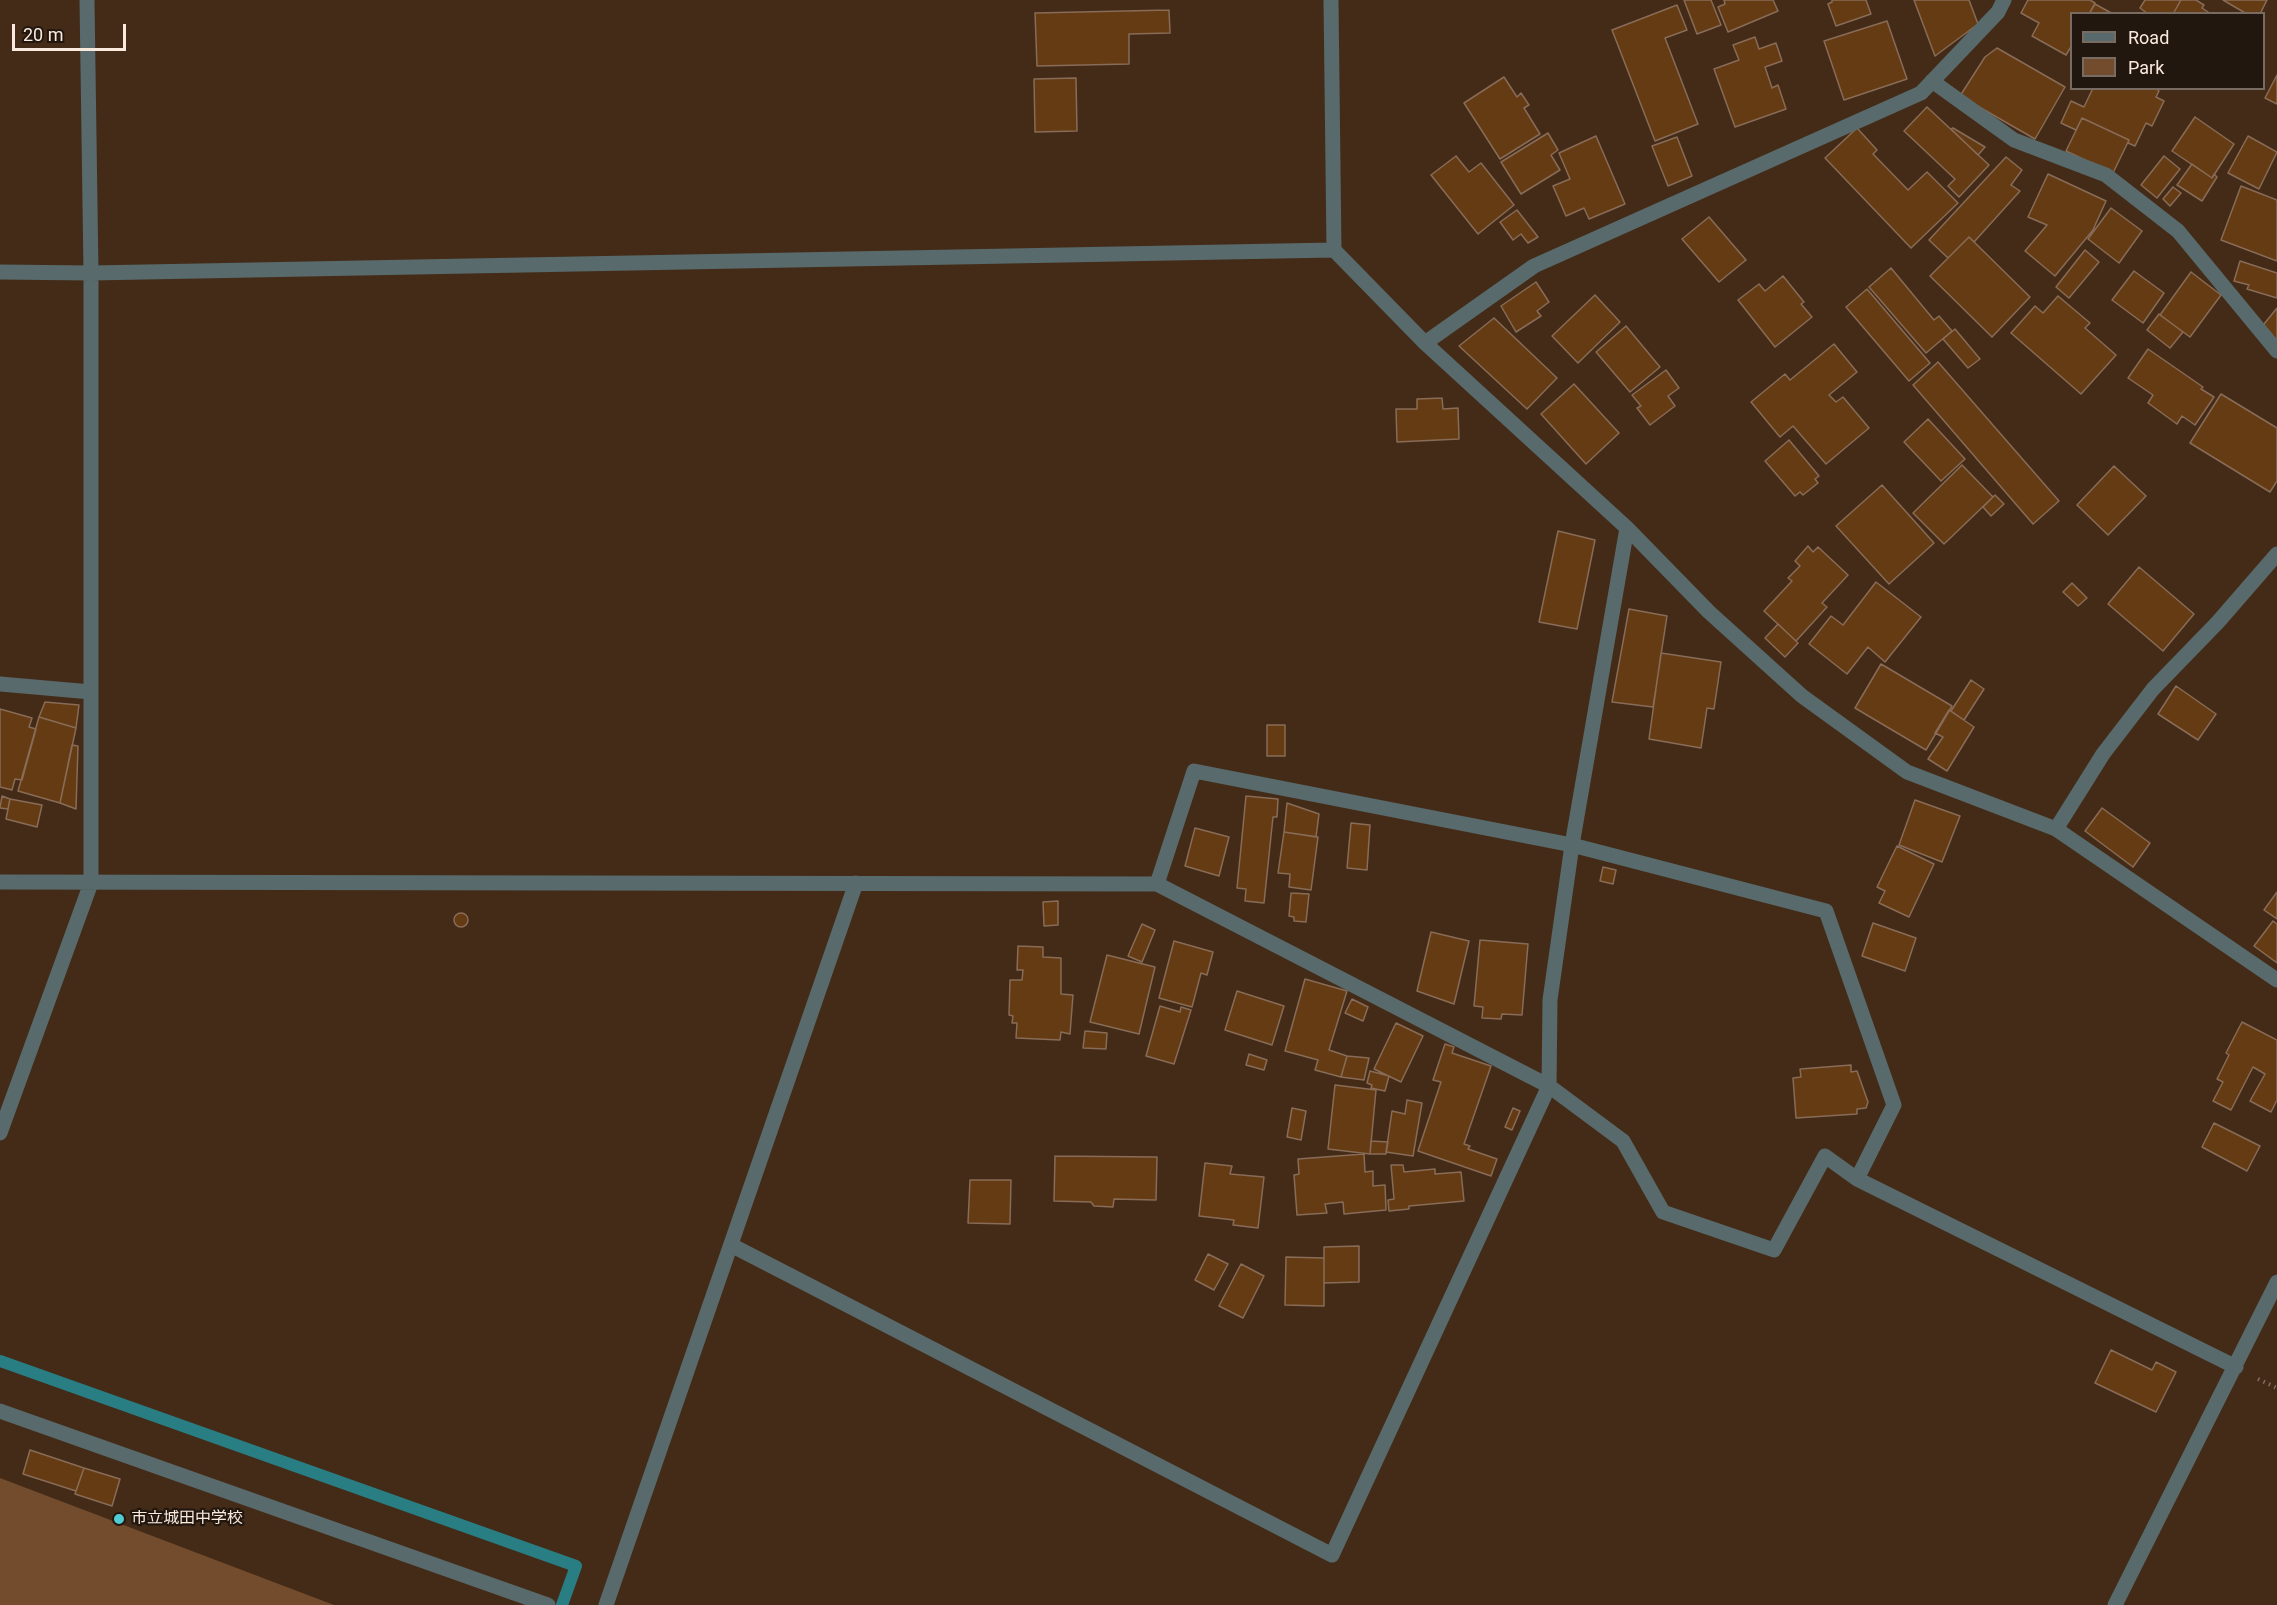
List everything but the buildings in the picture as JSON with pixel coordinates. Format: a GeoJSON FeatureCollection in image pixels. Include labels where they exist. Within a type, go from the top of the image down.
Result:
{"type":"FeatureCollection","features":[{"type":"Feature","properties":{"kind":"street"},"geometry":{"type":"LineString","coordinates":[[0,1133],[91,883],[91,273],[87,0]]}},
{"type":"Feature","properties":{"kind":"street"},"geometry":{"type":"LineString","coordinates":[[1331,0],[1334,250],[1425,343],[1627,528],[1709,612],[1802,696],[1907,772],[2056,829],[2277,980]]}},
{"type":"Feature","properties":{"kind":"street"},"geometry":{"type":"LineString","coordinates":[[1425,343],[1534,266],[1921,93],[1998,12],[2004,0]]}},
{"type":"Feature","properties":{"kind":"street"},"geometry":{"type":"LineString","coordinates":[[1932,81],[2014,140],[2106,175],[2178,231],[2277,351]]}},
{"type":"Feature","properties":{"kind":"street"},"geometry":{"type":"LineString","coordinates":[[0,272],[91,273],[1334,250]]}},
{"type":"Feature","properties":{"kind":"street"},"geometry":{"type":"LineString","coordinates":[[731,1245],[1332,1555],[1549,1086],[1550,1000],[1572,845],[1627,528]]}},
{"type":"Feature","properties":{"kind":"street"},"geometry":{"type":"LineString","coordinates":[[2056,829],[2103,754],[2153,689],[2218,622],[2277,554]]}},
{"type":"Feature","properties":{"kind":"street"},"geometry":{"type":"LineString","coordinates":[[0,684],[91,692]]}},
{"type":"Feature","properties":{"kind":"street"},"geometry":{"type":"LineString","coordinates":[[1157,884],[1194,771],[1572,845],[1826,911],[1894,1105],[1857,1179]]}},
{"type":"Feature","properties":{"kind":"street"},"geometry":{"type":"LineString","coordinates":[[0,882],[1157,884],[1549,1086],[1623,1141],[1663,1212],[1774,1250],[1825,1156],[1857,1179],[2236,1367]]}},
{"type":"Feature","properties":{"kind":"street"},"geometry":{"type":"LineString","coordinates":[[606,1605],[856,883]]}},
{"type":"Feature","properties":{"kind":"street"},"geometry":{"type":"LineString","coordinates":[[2115,1605],[2277,1282]]}},
{"type":"Feature","properties":{"kind":"street"},"geometry":{"type":"LineString","coordinates":[[0,1411],[545,1604]]}},
{"type":"Feature","properties":{"kind":"green space"},"geometry":{"type":"Polygon","coordinates":[[[0,1478],[334,1605],[0,1605],[0,1478]]]}},
{"type":"Feature","properties":{"kind":"waterway"},"geometry":{"type":"LineString","coordinates":[[0,1361],[576,1566],[562,1605]]}},
{"type":"Feature","properties":{"kind":"place","name":"市立城田中学校"},"geometry":{"type":"Point","coordinates":[119,1519]}}]}
